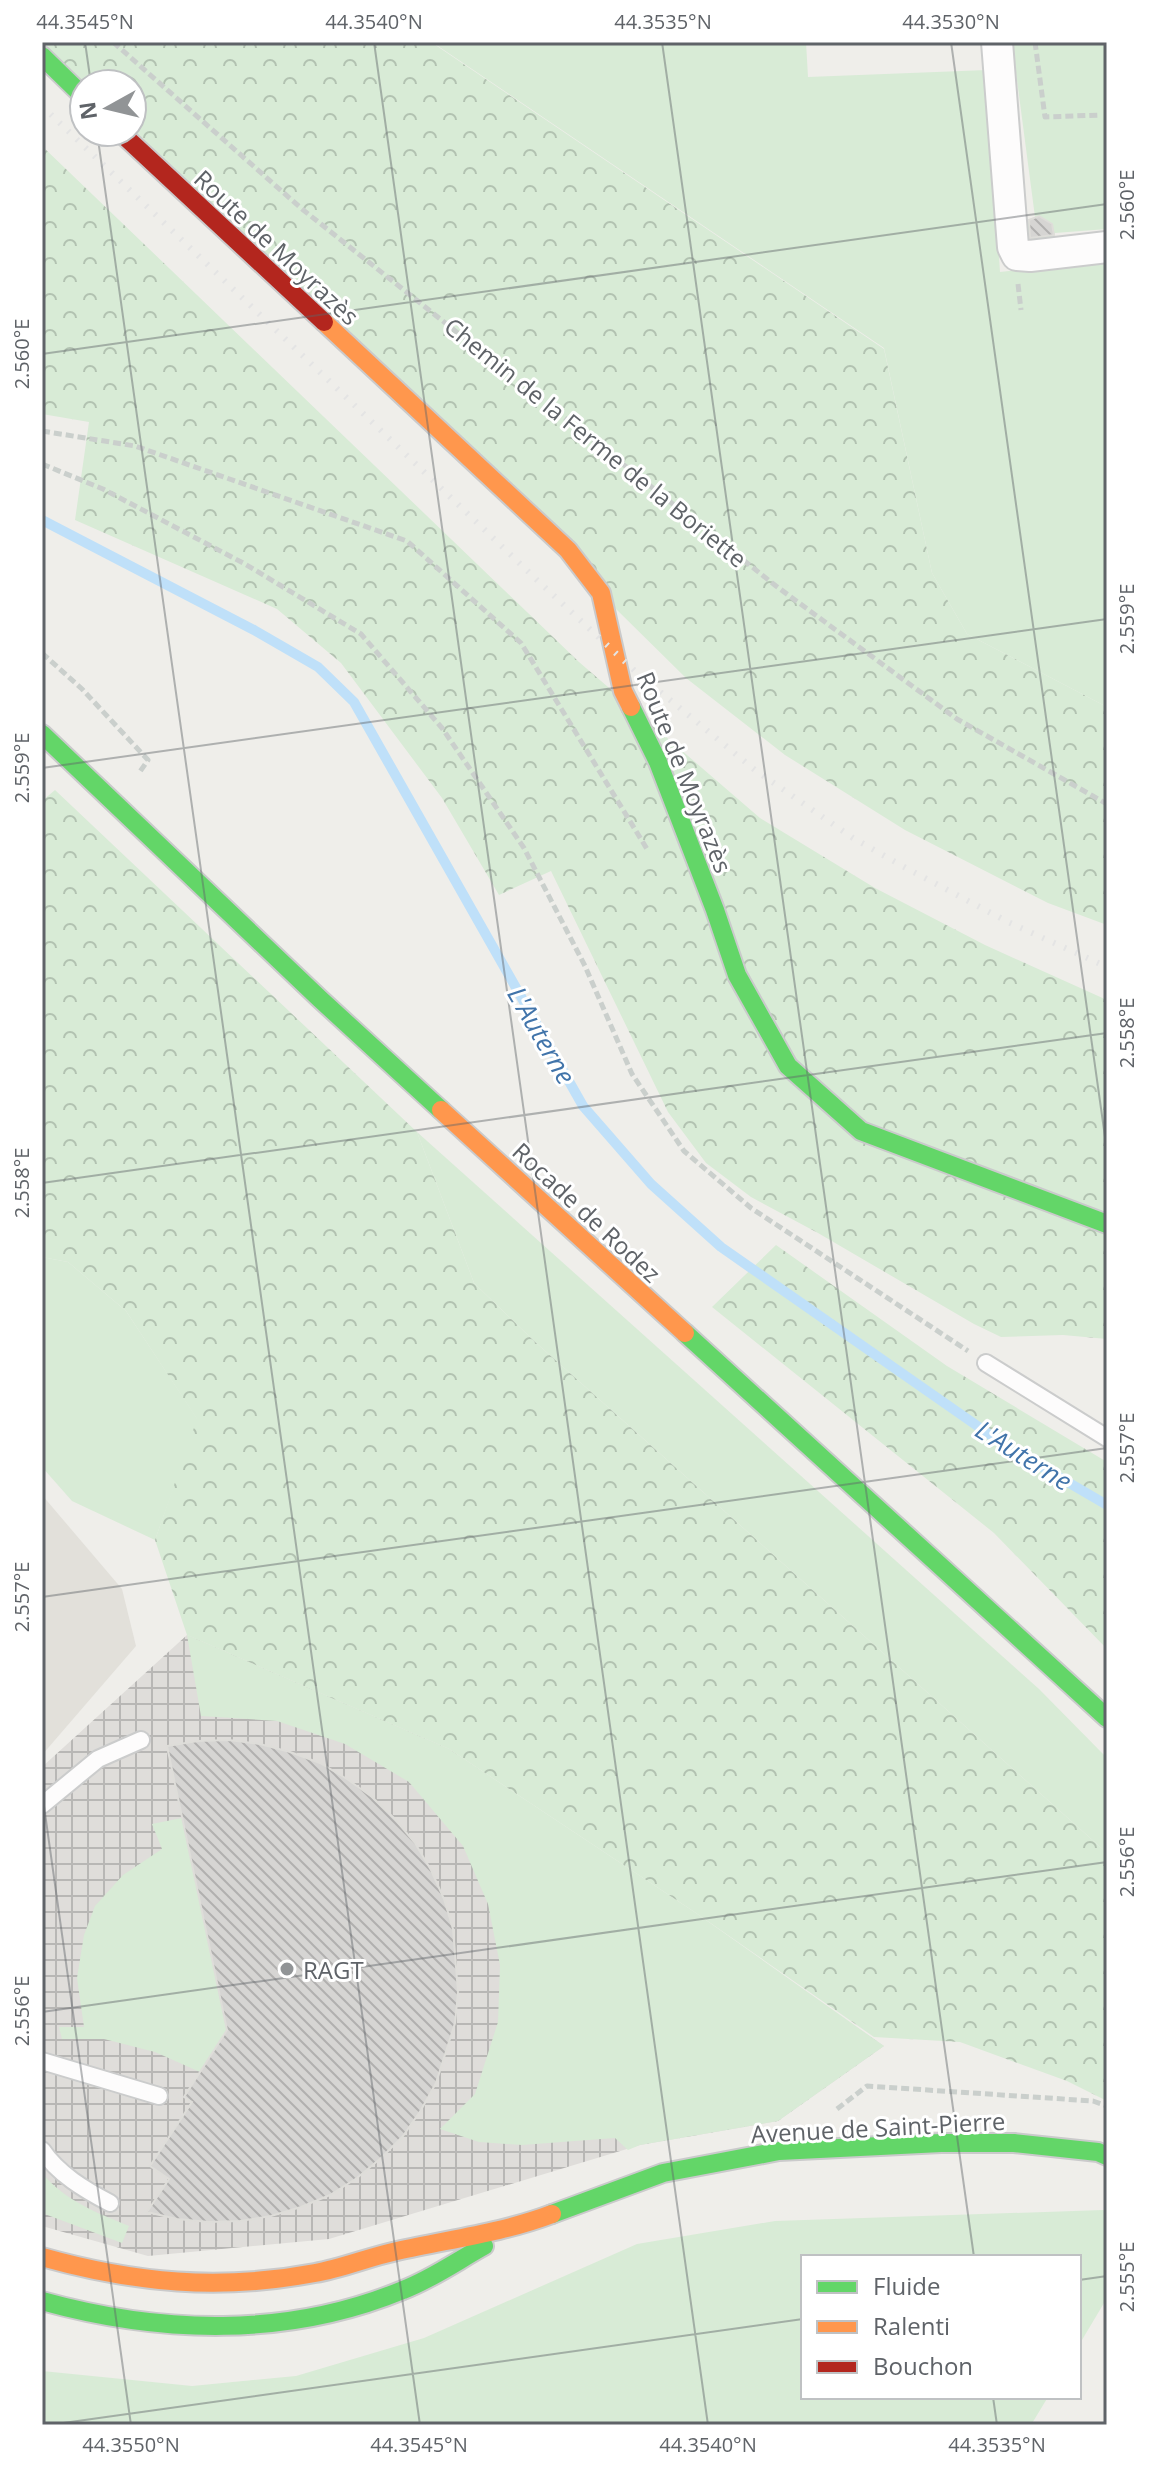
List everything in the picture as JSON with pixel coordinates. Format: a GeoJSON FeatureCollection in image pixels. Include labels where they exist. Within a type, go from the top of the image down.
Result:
{"type":"FeatureCollection","features":[{"type":"Feature","properties":{"kind":"street"},"geometry":{"type":"LineString","coordinates":[[997,42],[1013,247],[1017,255],[1107,247]]}},
{"type":"Feature","properties":{"kind":"street"},"geometry":{"type":"LineString","coordinates":[[42,56],[68,81]]}},
{"type":"Feature","properties":{"kind":"street","name":"Route de Moyrazès"},"geometry":{"type":"LineString","coordinates":[[137,148],[568,550],[601,593],[623,691],[658,762],[737,975],[788,1066],[861,1131],[1107,1224]]}},
{"type":"Feature","properties":{"kind":"street","name":"Rocade de Rodez"},"geometry":{"type":"LineString","coordinates":[[42,734],[367,1042],[1107,1718]]}},
{"type":"Feature","properties":{"kind":"street"},"geometry":{"type":"LineString","coordinates":[[932,1559],[963,1561]]}},
{"type":"Feature","properties":{"kind":"street","name":"Avenue de Saint-Pierre"},"geometry":{"type":"LineString","coordinates":[[42,2257],[92,2271],[171,2283],[237,2284],[316,2273],[395,2251],[517,2227],[663,2173],[779,2151],[941,2143],[1014,2143],[1098,2152],[1107,2156]]}},
{"type":"Feature","properties":{"kind":"street","name":"Avenue de Saint-Pierre"},"geometry":{"type":"LineString","coordinates":[[42,2301],[129,2323],[260,2327],[338,2313],[408,2289],[517,2227]]}},
{"type":"Feature","properties":{"kind":"lane"},"geometry":{"type":"LineString","coordinates":[[986,1363],[1107,1438]]}},
{"type":"Feature","properties":{"kind":"lane"},"geometry":{"type":"LineString","coordinates":[[42,1805],[98,1759],[141,1740]]}},
{"type":"Feature","properties":{"kind":"lane"},"geometry":{"type":"LineString","coordinates":[[42,2061],[159,2096]]}},
{"type":"Feature","properties":{"kind":"lane"},"geometry":{"type":"LineString","coordinates":[[42,2150],[50,2162],[86,2190],[110,2203]]}},
{"type":"Feature","properties":{"kind":"lane"},"geometry":{"type":"LineString","coordinates":[[42,2268],[92,2271]]}},
{"type":"Feature","properties":{"kind":"path","name":"Chemin de la Ferme de la Boriette"},"geometry":{"type":"LineString","coordinates":[[113,42],[302,209],[776,586],[957,719],[1107,804]]}},
{"type":"Feature","properties":{"kind":"path"},"geometry":{"type":"LineString","coordinates":[[1035,42],[1045,117],[1101,115]]}},
{"type":"Feature","properties":{"kind":"path"},"geometry":{"type":"LineString","coordinates":[[42,431],[135,446],[407,541],[521,643],[652,858]]}},
{"type":"Feature","properties":{"kind":"path"},"geometry":{"type":"LineString","coordinates":[[42,464],[103,489],[245,564],[361,634],[442,728],[524,848],[585,966],[632,1074],[684,1151],[751,1208],[986,1363]]}},
{"type":"Feature","properties":{"kind":"path"},"geometry":{"type":"LineString","coordinates":[[42,653],[82,689],[148,760],[115,806]]}},
{"type":"Feature","properties":{"kind":"shaded area"},"geometry":{"type":"Polygon","coordinates":[[[42,1495],[122,1589],[136,1646],[42,1755],[42,1495]]]}},
{"type":"Feature","properties":{"kind":"shaded area"},"geometry":{"type":"Polygon","coordinates":[[[187,1635],[449,1749],[884,2046],[778,2121],[640,2145],[329,2239],[148,2256],[42,2226],[42,1767],[187,1635]]]}},
{"type":"Feature","properties":{"kind":"green space"},"geometry":{"type":"Polygon","coordinates":[[[42,42],[431,42],[884,349],[932,573],[967,634],[1107,707],[1107,925],[1048,903],[905,830],[785,755],[686,678],[148,148],[148,68],[68,68],[42,42]]]}},
{"type":"Feature","properties":{"kind":"green space"},"geometry":{"type":"Polygon","coordinates":[[[432,42],[806,42],[808,77],[987,70],[1000,272],[1107,260],[1107,707],[967,634],[932,573],[884,348],[432,42]]]}},
{"type":"Feature","properties":{"kind":"green space"},"geometry":{"type":"Polygon","coordinates":[[[1012,42],[1107,42],[1107,229],[1055,233],[1053,239],[1026,244],[1025,224],[1035,217],[1012,42]]]}},
{"type":"Feature","properties":{"kind":"green space"},"geometry":{"type":"Polygon","coordinates":[[[42,146],[579,662],[760,818],[875,888],[985,945],[1107,1000],[1107,1339],[1063,1335],[1001,1337],[751,1197],[706,1163],[668,1112],[551,871],[499,895],[442,798],[341,663],[277,609],[75,520],[89,422],[42,414],[42,146]]]}},
{"type":"Feature","properties":{"kind":"green space"},"geometry":{"type":"Polygon","coordinates":[[[55,790],[417,1132],[474,1283],[534,1341],[1107,1853],[1107,2101],[1067,2081],[960,2042],[874,2037],[696,1913],[449,1749],[187,1635],[155,1540],[197,1419],[126,1311],[68,1262],[42,1257],[42,801],[55,790]]]}},
{"type":"Feature","properties":{"kind":"green space"},"geometry":{"type":"Polygon","coordinates":[[[417,1132],[1039,1689],[1107,1758],[1107,1853],[534,1341],[474,1283],[417,1132]]]}},
{"type":"Feature","properties":{"kind":"green space"},"geometry":{"type":"Polygon","coordinates":[[[776,1245],[947,1366],[1107,1462],[1107,1649],[994,1533],[712,1307],[776,1245]]]}},
{"type":"Feature","properties":{"kind":"green space"},"geometry":{"type":"Polygon","coordinates":[[[42,1257],[68,1262],[126,1311],[198,1420],[155,1540],[72,1501],[42,1467],[42,1257]]]}},
{"type":"Feature","properties":{"kind":"green space"},"geometry":{"type":"Polygon","coordinates":[[[187,1635],[449,1749],[696,1913],[884,2046],[778,2121],[640,2145],[628,2150],[615,2138],[522,2145],[479,2142],[440,2129],[475,2094],[498,2022],[500,1965],[488,1904],[463,1846],[409,1782],[345,1744],[277,1721],[201,1716],[187,1635]]]}},
{"type":"Feature","properties":{"kind":"green space"},"geometry":{"type":"Polygon","coordinates":[[[182,1818],[227,2030],[200,2072],[155,2052],[104,2039],[62,2039],[59,2027],[84,2027],[77,1978],[84,1935],[95,1906],[123,1875],[162,1849],[152,1824],[182,1818]]]}},
{"type":"Feature","properties":{"kind":"green space"},"geometry":{"type":"Polygon","coordinates":[[[42,2173],[71,2198],[129,2226],[122,2243],[42,2213],[42,2173]]]}},
{"type":"Feature","properties":{"kind":"green space"},"geometry":{"type":"Polygon","coordinates":[[[1103,2210],[1107,2212],[1107,2298],[1081,2342],[1081,2255],[801,2255],[801,2399],[1047,2399],[1031,2425],[42,2425],[42,2371],[192,2386],[296,2376],[424,2338],[637,2244],[775,2221],[1103,2210]]]}},
{"type":"Feature","properties":{"kind":"building"},"geometry":{"type":"Polygon","coordinates":[[[1039,216],[1052,224],[1054,235],[1030,238],[1029,220],[1039,216]]]}},
{"type":"Feature","properties":{"kind":"building"},"geometry":{"type":"Polygon","coordinates":[[[229,1740],[260,1744],[320,1763],[372,1797],[395,1819],[415,1843],[444,1899],[453,1929],[458,1992],[455,2023],[436,2083],[403,2136],[381,2158],[330,2195],[301,2207],[271,2216],[209,2222],[147,2212],[169,2179],[150,2166],[192,2102],[184,2097],[227,2030],[167,1746],[229,1740]]]}},
{"type":"Feature","properties":{"kind":"waterway","name":"L'Auterne"},"geometry":{"type":"LineString","coordinates":[[42,520],[254,630],[318,667],[354,702],[583,1106],[651,1184],[721,1247],[1009,1448],[1107,1505]]}},
{"type":"Feature","properties":{"kind":"railway"},"geometry":{"type":"LineString","coordinates":[[42,106],[538,581],[635,671],[755,770],[853,838],[906,868],[1008,922],[1107,967]]}},
{"type":"Feature","properties":{"kind":"traffic: fast"},"geometry":{"type":"LineString","coordinates":[[42,56],[68,81]]}},
{"type":"Feature","properties":{"kind":"traffic: fast"},"geometry":{"type":"LineString","coordinates":[[631,707],[658,762],[737,975],[788,1066],[861,1131],[1107,1224]]}},
{"type":"Feature","properties":{"kind":"traffic: fast"},"geometry":{"type":"LineString","coordinates":[[42,734],[441,1110]]}},
{"type":"Feature","properties":{"kind":"traffic: fast"},"geometry":{"type":"LineString","coordinates":[[685,1333],[1107,1718]]}},
{"type":"Feature","properties":{"kind":"traffic: fast"},"geometry":{"type":"LineString","coordinates":[[552,2214],[663,2173],[779,2151],[941,2143],[1014,2143],[1098,2152],[1107,2156]]}},
{"type":"Feature","properties":{"kind":"traffic: fast"},"geometry":{"type":"LineString","coordinates":[[42,2301],[132,2320],[178,2325],[269,2323],[314,2317],[359,2306],[403,2290],[484,2246]]}},
{"type":"Feature","properties":{"kind":"traffic: slow"},"geometry":{"type":"LineString","coordinates":[[324,322],[568,550],[601,593],[623,691],[631,707]]}},
{"type":"Feature","properties":{"kind":"traffic: slow"},"geometry":{"type":"LineString","coordinates":[[441,1110],[685,1333]]}},
{"type":"Feature","properties":{"kind":"traffic: slow"},"geometry":{"type":"LineString","coordinates":[[42,2257],[144,2278],[177,2282],[245,2282],[325,2271],[552,2214]]}},
{"type":"Feature","properties":{"kind":"traffic: jam"},"geometry":{"type":"LineString","coordinates":[[137,148],[324,322]]}},
{"type":"Feature","properties":{"kind":"place","name":"RAGT"},"geometry":{"type":"Point","coordinates":[287,1969]}}]}
